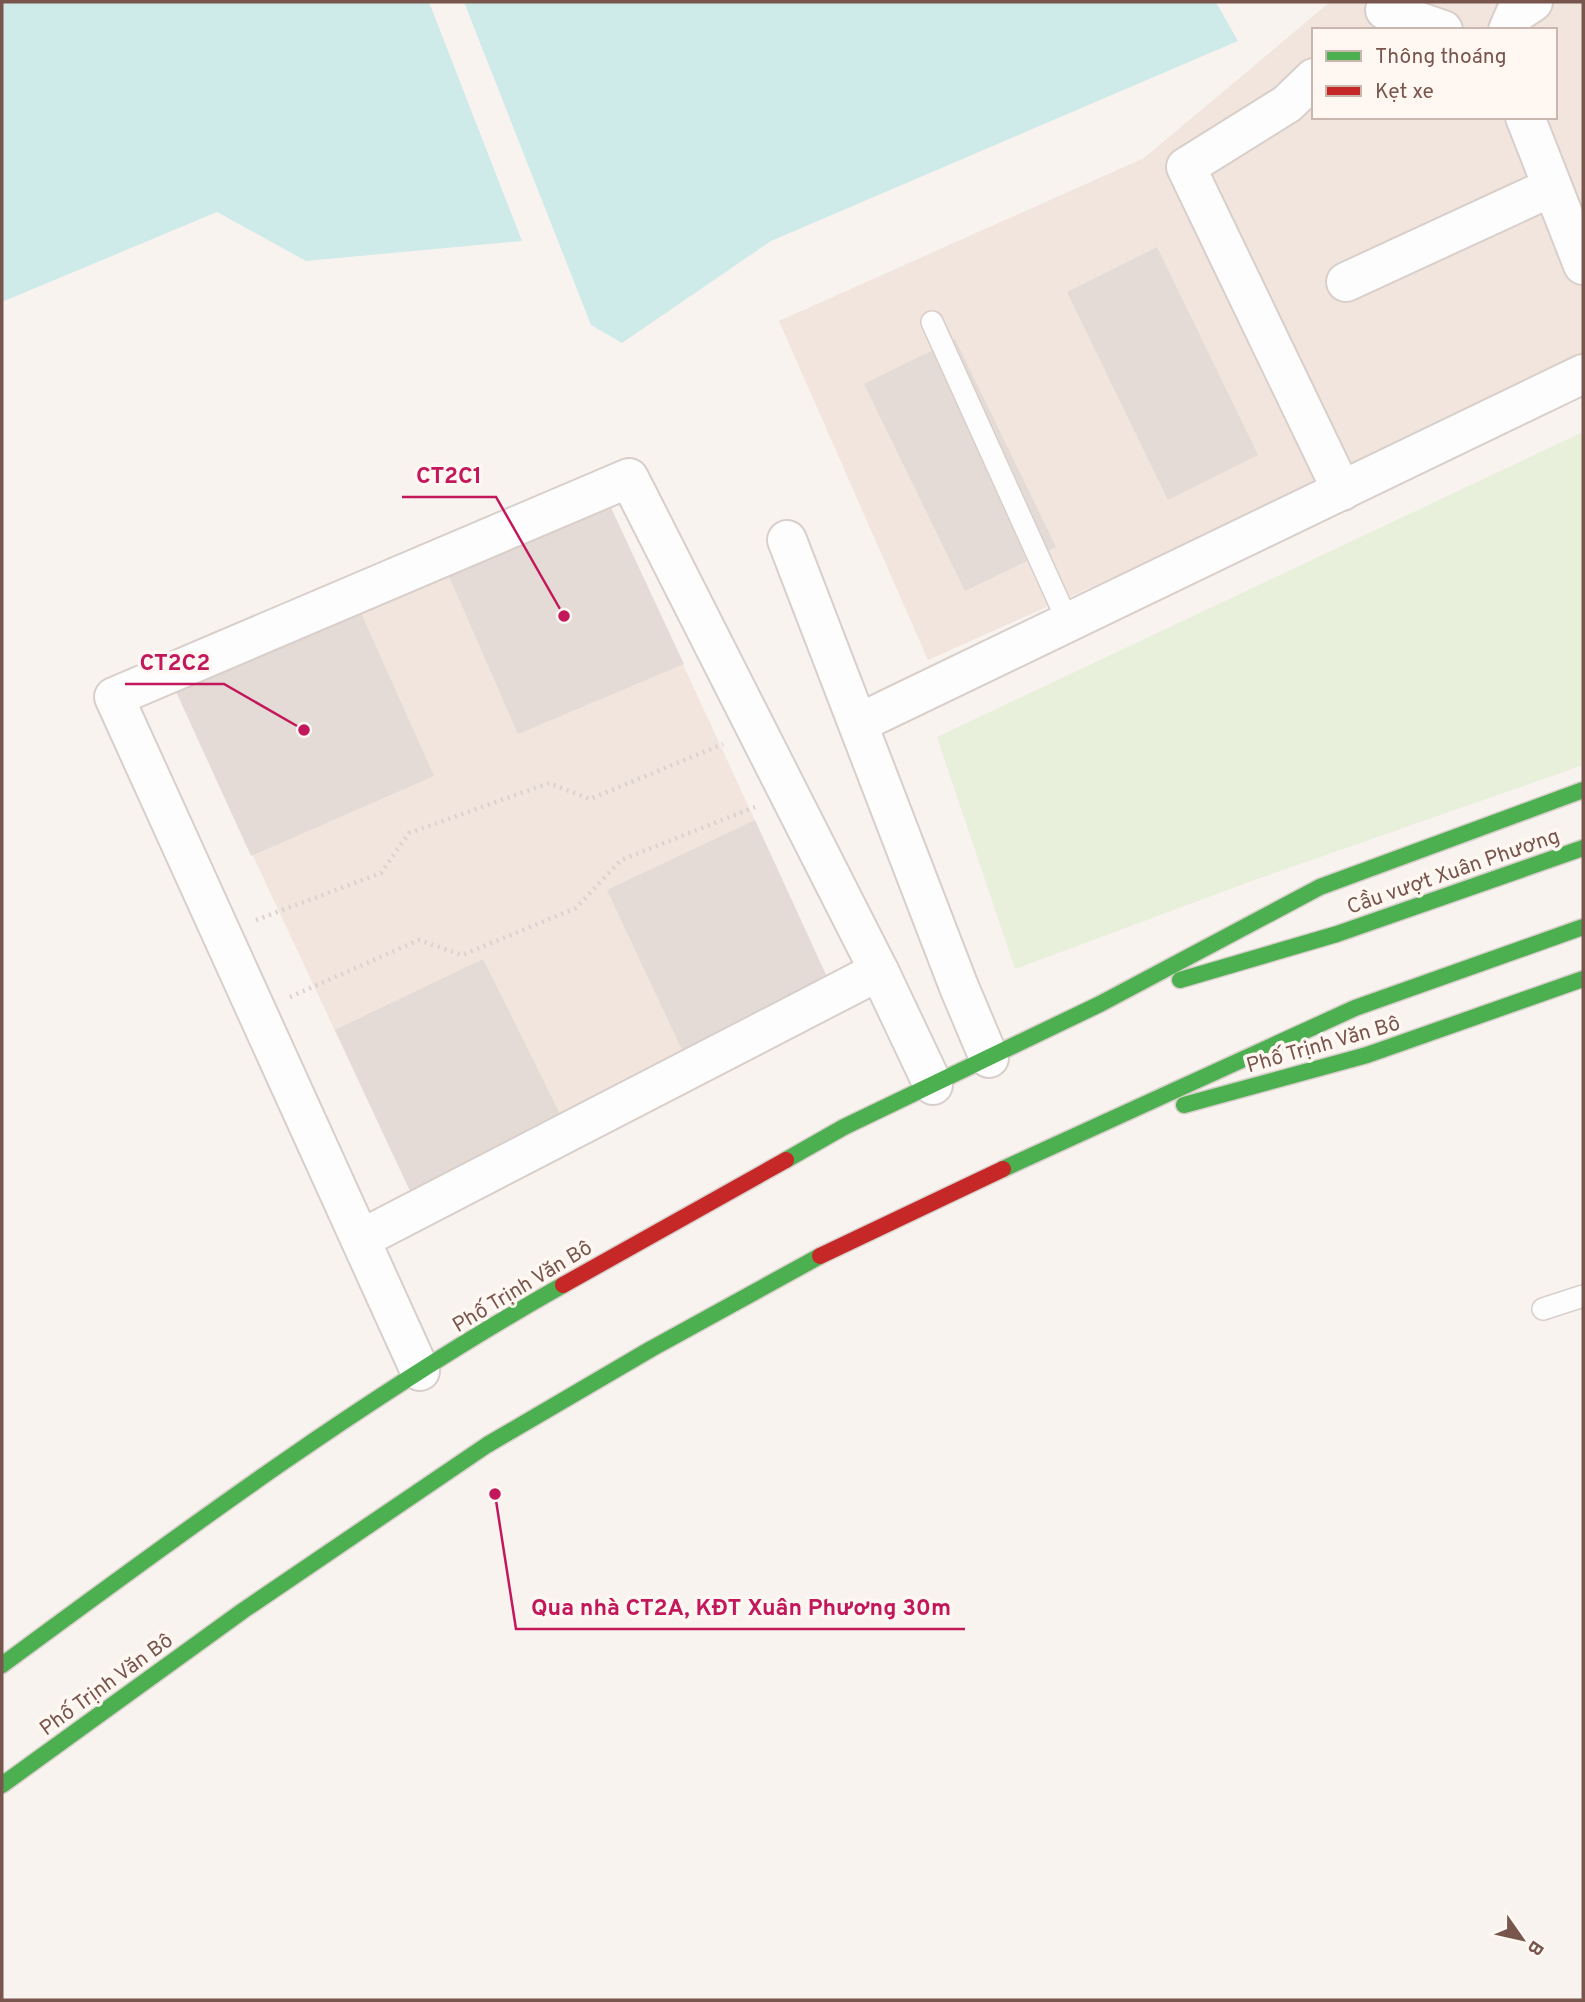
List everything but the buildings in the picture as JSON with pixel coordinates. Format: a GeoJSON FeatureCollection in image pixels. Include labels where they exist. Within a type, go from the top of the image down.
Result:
{"type":"FeatureCollection","features":[{"type":"Feature","properties":{"kind":"main road","name":"Phố Trịnh Văn Bô"},"geometry":{"type":"LineString","coordinates":[[2,1665],[220,1504],[421,1371],[547,1294],[844,1127],[1100,1004],[1320,887],[1583,790]]}},
{"type":"Feature","properties":{"kind":"main road","name":"Cầu vượt Xuân Phương"},"geometry":{"type":"LineString","coordinates":[[1336,933],[1583,848]]}},
{"type":"Feature","properties":{"kind":"main road","name":"Phố Trịnh Văn Bô"},"geometry":{"type":"LineString","coordinates":[[2,1785],[244,1610],[486,1446],[651,1349],[847,1241],[1355,1008],[1583,927]]}},
{"type":"Feature","properties":{"kind":"main road","name":"Phố Trịnh Văn Bô"},"geometry":{"type":"LineString","coordinates":[[1100,1004],[1336,933]]}},
{"type":"Feature","properties":{"kind":"main road","name":"Phố Trịnh Văn Bô"},"geometry":{"type":"LineString","coordinates":[[1071,1136],[1367,1055],[1583,979]]}},
{"type":"Feature","properties":{"kind":"street"},"geometry":{"type":"LineString","coordinates":[[1379,14],[1435,28]]}},
{"type":"Feature","properties":{"kind":"street"},"geometry":{"type":"LineString","coordinates":[[1312,81],[1300,99],[1186,167],[1342,491]]}},
{"type":"Feature","properties":{"kind":"street"},"geometry":{"type":"LineString","coordinates":[[1526,119],[1583,265]]}},
{"type":"Feature","properties":{"kind":"street"},"geometry":{"type":"LineString","coordinates":[[1346,282],[1552,187]]}},
{"type":"Feature","properties":{"kind":"street"},"geometry":{"type":"LineString","coordinates":[[859,723],[1583,374]]}},
{"type":"Feature","properties":{"kind":"street"},"geometry":{"type":"LineString","coordinates":[[421,1371],[114,697],[629,478],[879,971],[933,1085]]}},
{"type":"Feature","properties":{"kind":"street"},"geometry":{"type":"LineString","coordinates":[[787,540],[959,987],[989,1058]]}},
{"type":"Feature","properties":{"kind":"street"},"geometry":{"type":"LineString","coordinates":[[361,1239],[879,971]]}},
{"type":"Feature","properties":{"kind":"lane"},"geometry":{"type":"LineString","coordinates":[[932,322],[1068,622]]}},
{"type":"Feature","properties":{"kind":"lane"},"geometry":{"type":"LineString","coordinates":[[1543,1309],[1583,1297]]}},
{"type":"Feature","properties":{"kind":"path"},"geometry":{"type":"LineString","coordinates":[[221,932],[381,873],[409,833],[549,783],[590,799],[757,731]]}},
{"type":"Feature","properties":{"kind":"path"},"geometry":{"type":"LineString","coordinates":[[257,1012],[419,940],[462,955],[576,908],[621,860],[789,794]]}},
{"type":"Feature","properties":{"kind":"shaded area"},"geometry":{"type":"Polygon","coordinates":[[[1330,2],[1583,2],[1583,367],[928,660],[779,321],[1144,158],[1330,2]]]}},
{"type":"Feature","properties":{"kind":"shaded area"},"geometry":{"type":"Polygon","coordinates":[[[605,495],[827,977],[410,1191],[173,685],[605,495]]]}},
{"type":"Feature","properties":{"kind":"green space"},"geometry":{"type":"Polygon","coordinates":[[[1583,432],[1583,765],[1246,883],[1015,969],[937,737],[1583,432]]]}},
{"type":"Feature","properties":{"kind":"water"},"geometry":{"type":"Polygon","coordinates":[[[2,2],[429,2],[522,241],[306,261],[217,212],[2,302],[2,2]]]}},
{"type":"Feature","properties":{"kind":"water"},"geometry":{"type":"Polygon","coordinates":[[[464,2],[1216,2],[1238,41],[771,241],[622,343],[591,325],[464,2]]]}},
{"type":"Feature","properties":{"kind":"traffic: fast"},"geometry":{"type":"LineString","coordinates":[[786,1160],[844,1127],[1100,1004],[1320,887],[1583,790]]}},
{"type":"Feature","properties":{"kind":"traffic: fast"},"geometry":{"type":"LineString","coordinates":[[1180,980],[1337,934],[1583,848]]}},
{"type":"Feature","properties":{"kind":"traffic: fast"},"geometry":{"type":"LineString","coordinates":[[1003,1169],[1355,1008],[1583,927]]}},
{"type":"Feature","properties":{"kind":"traffic: fast"},"geometry":{"type":"LineString","coordinates":[[1184,1105],[1367,1055],[1583,979]]}},
{"type":"Feature","properties":{"kind":"traffic: fast"},"geometry":{"type":"LineString","coordinates":[[2,1785],[244,1610],[487,1445],[651,1349],[820,1256]]}},
{"type":"Feature","properties":{"kind":"traffic: fast"},"geometry":{"type":"LineString","coordinates":[[2,1665],[277,1466],[418,1372],[563,1285]]}},
{"type":"Feature","properties":{"kind":"traffic: jam"},"geometry":{"type":"LineString","coordinates":[[563,1285],[786,1160]]}},
{"type":"Feature","properties":{"kind":"traffic: jam"},"geometry":{"type":"LineString","coordinates":[[820,1256],[1003,1169]]}},
{"type":"Feature","properties":{"kind":"place","name":"CT2C1"},"geometry":{"type":"Point","coordinates":[564,616]}},
{"type":"Feature","properties":{"kind":"place","name":"CT2C2"},"geometry":{"type":"Point","coordinates":[304,730]}},
{"type":"Feature","properties":{"kind":"place","name":"Qua nhà CT2A, KĐT Xuân Phương 30m"},"geometry":{"type":"Point","coordinates":[495,1494]}}]}
